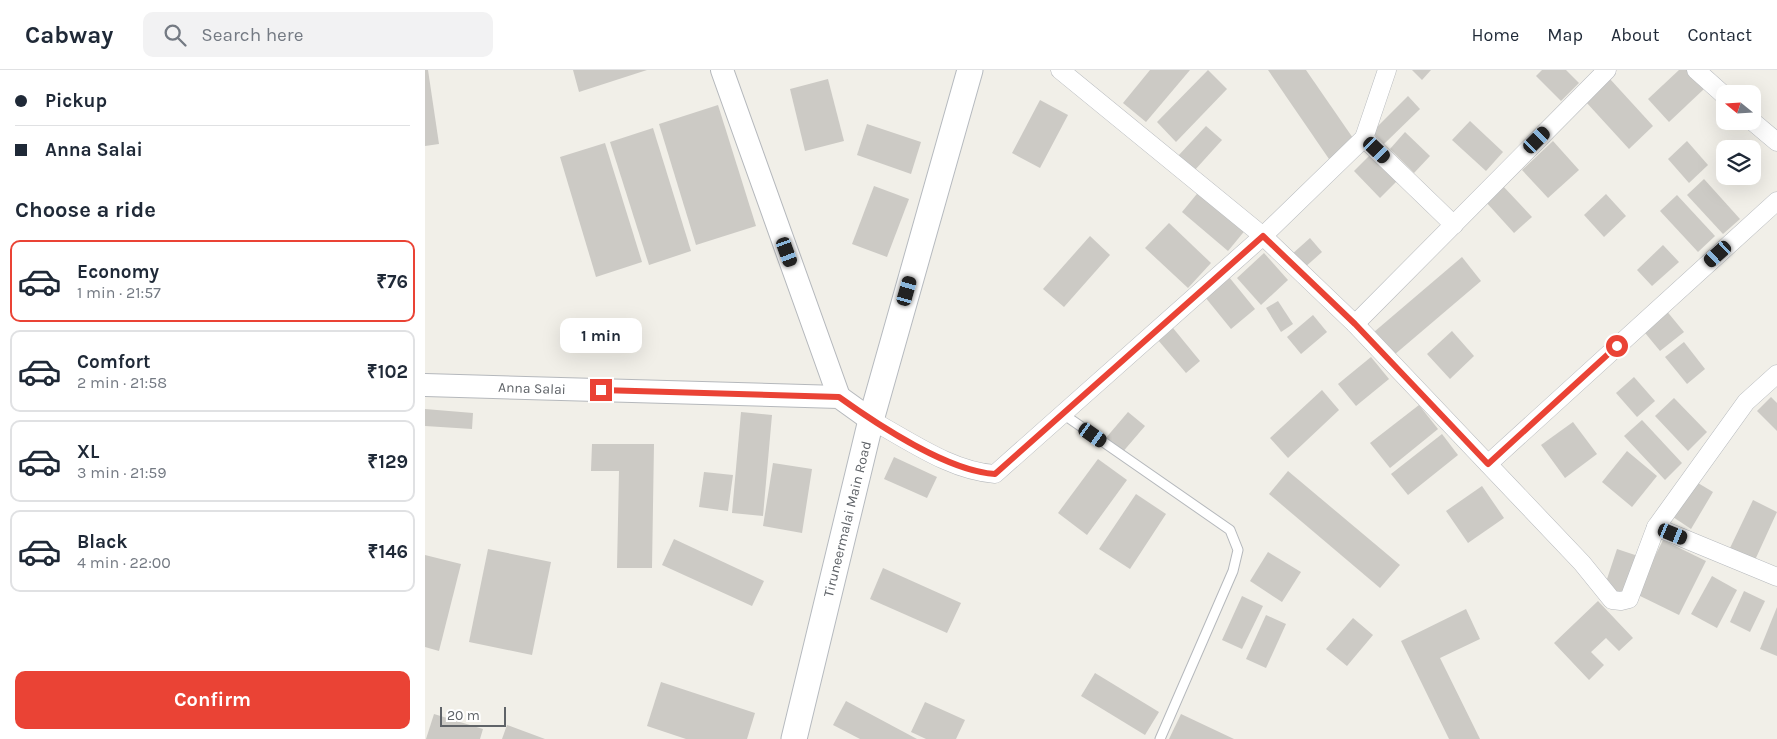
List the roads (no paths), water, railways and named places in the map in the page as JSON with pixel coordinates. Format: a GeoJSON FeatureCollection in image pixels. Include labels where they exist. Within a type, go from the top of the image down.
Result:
{"type":"FeatureCollection","features":[{"type":"Feature","properties":{"kind":"main road","name":"Tiruneermalai Main Road"},"geometry":{"type":"LineString","coordinates":[[794,739],[871,420],[970,70]]}},
{"type":"Feature","properties":{"kind":"street"},"geometry":{"type":"LineString","coordinates":[[722,70],[839,397],[871,420],[958,466],[978,473],[995,474],[1263,236],[1364,138],[1387,70]]}},
{"type":"Feature","properties":{"kind":"street"},"geometry":{"type":"LineString","coordinates":[[1060,70],[1263,236],[1355,324],[1582,563],[1612,600],[1621,602],[1629,599],[1656,527],[1746,402],[1777,374]]}},
{"type":"Feature","properties":{"kind":"street"},"geometry":{"type":"LineString","coordinates":[[1355,324],[1607,70]]}},
{"type":"Feature","properties":{"kind":"street"},"geometry":{"type":"LineString","coordinates":[[1696,70],[1716,88]]}},
{"type":"Feature","properties":{"kind":"street"},"geometry":{"type":"LineString","coordinates":[[1761,129],[1777,142]]}},
{"type":"Feature","properties":{"kind":"street"},"geometry":{"type":"LineString","coordinates":[[1364,138],[1454,225]]}},
{"type":"Feature","properties":{"kind":"street"},"geometry":{"type":"LineString","coordinates":[[1488,464],[1777,200]]}},
{"type":"Feature","properties":{"kind":"street","name":"Anna Salai"},"geometry":{"type":"LineString","coordinates":[[425,385],[839,397]]}},
{"type":"Feature","properties":{"kind":"street"},"geometry":{"type":"LineString","coordinates":[[1656,527],[1777,577]]}},
{"type":"Feature","properties":{"kind":"lane"},"geometry":{"type":"LineString","coordinates":[[1063,414],[1230,530],[1238,550],[1233,572],[1160,739]]}}]}
